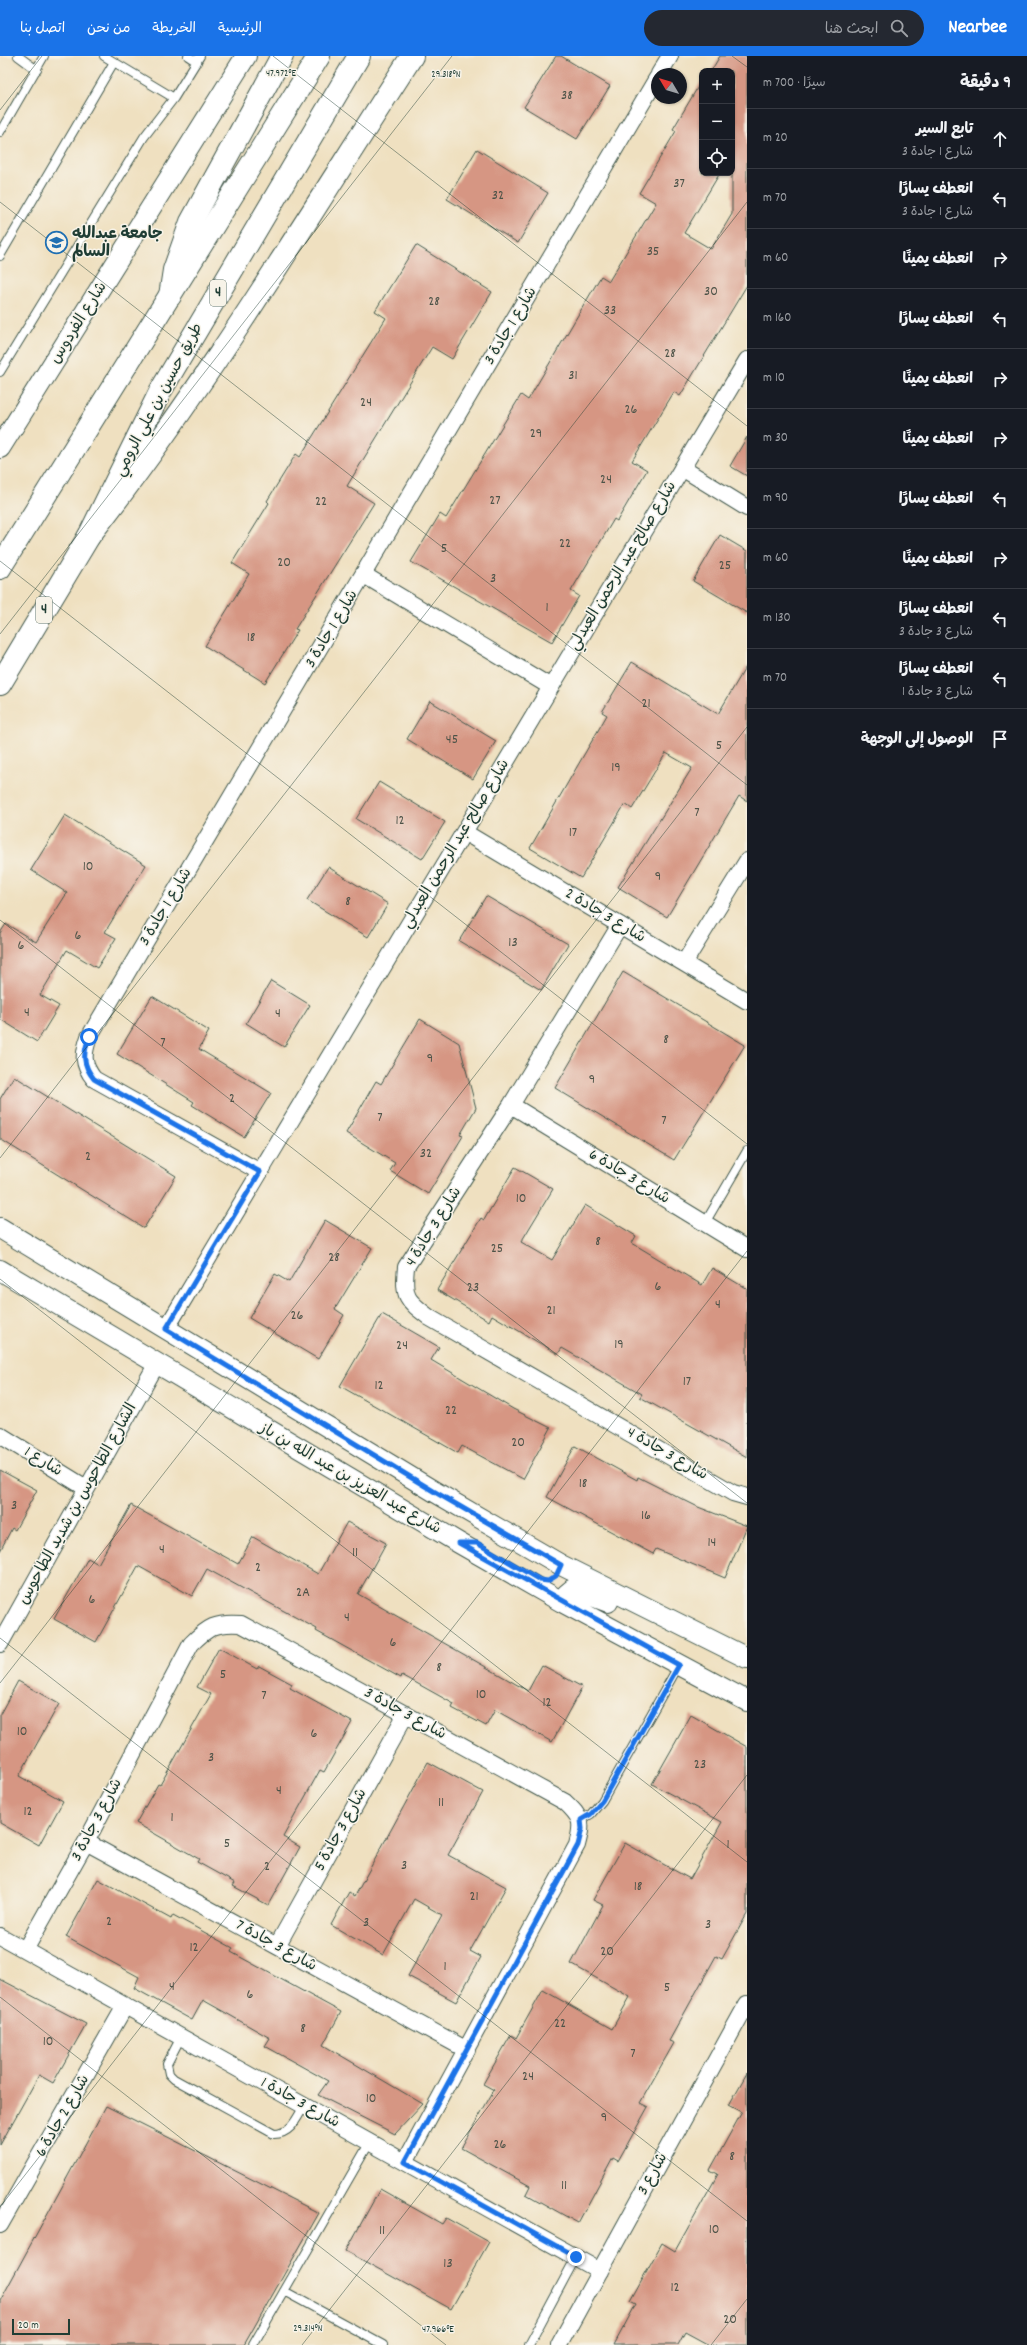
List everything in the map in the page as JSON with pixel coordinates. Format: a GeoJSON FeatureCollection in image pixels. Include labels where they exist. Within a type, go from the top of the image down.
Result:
{"type":"FeatureCollection","features":[{"type":"Feature","properties":{"kind":"highway"},"geometry":{"type":"LineString","coordinates":[[170,296],[174,270],[191,222],[282,56]]}},
{"type":"Feature","properties":{"kind":"highway"},"geometry":{"type":"LineString","coordinates":[[0,568],[319,56]]}},
{"type":"Feature","properties":{"kind":"highway","name":"طريق حسين بن علي الرومي"},"geometry":{"type":"LineString","coordinates":[[0,684],[88,536],[162,390],[359,56]]}},
{"type":"Feature","properties":{"kind":"highway"},"geometry":{"type":"LineString","coordinates":[[88,536],[159,444],[225,349],[412,56]]}},
{"type":"Feature","properties":{"kind":"street","name":"شارع الفردوس"},"geometry":{"type":"LineString","coordinates":[[0,448],[246,56]]}},
{"type":"Feature","properties":{"kind":"street"},"geometry":{"type":"LineString","coordinates":[[663,68],[670,56]]}},
{"type":"Feature","properties":{"kind":"street","name":"شارع 1 جادة 3"},"geometry":{"type":"LineString","coordinates":[[260,1172],[94,1079],[87,1070],[83,1053],[89,1037],[651,88]]}},
{"type":"Feature","properties":{"kind":"street","name":"شارع صالح عبد الرحمن العبدلي"},"geometry":{"type":"LineString","coordinates":[[166,1329],[747,360]]}},
{"type":"Feature","properties":{"kind":"street"},"geometry":{"type":"LineString","coordinates":[[682,468],[747,508]]}},
{"type":"Feature","properties":{"kind":"street","name":"شارع 1 جادة 3"},"geometry":{"type":"LineString","coordinates":[[364,575],[551,686]]}},
{"type":"Feature","properties":{"kind":"street","name":"شارع 3 جادة 2"},"geometry":{"type":"LineString","coordinates":[[464,832],[747,1000]]}},
{"type":"Feature","properties":{"kind":"street"},"geometry":{"type":"LineString","coordinates":[[684,963],[747,861]]}},
{"type":"Feature","properties":{"kind":"street","name":"شارع 3 جادة 4"},"geometry":{"type":"LineString","coordinates":[[620,925],[511,1105],[406,1267],[404,1289],[413,1305],[430,1318],[733,1493],[747,1497]]}},
{"type":"Feature","properties":{"kind":"street","name":"شارع 3 جادة 6"},"geometry":{"type":"LineString","coordinates":[[511,1105],[747,1249]]}},
{"type":"Feature","properties":{"kind":"street","name":"شارع عبد العزيز بن عبد الله بن باز"},"geometry":{"type":"LineString","coordinates":[[0,1228],[435,1492],[561,1565],[747,1658]]}},
{"type":"Feature","properties":{"kind":"street","name":"شارع عبد العزيز بن عبد الله بن باز"},"geometry":{"type":"LineString","coordinates":[[0,1270],[459,1543],[562,1602],[747,1701]]}},
{"type":"Feature","properties":{"kind":"street","name":"الشارع الطاحوس بن شديد الطاحوس"},"geometry":{"type":"LineString","coordinates":[[0,1644],[156,1364]]}},
{"type":"Feature","properties":{"kind":"street","name":"شارع 1"},"geometry":{"type":"LineString","coordinates":[[0,1435],[86,1488]]}},
{"type":"Feature","properties":{"kind":"street"},"geometry":{"type":"LineString","coordinates":[[459,1543],[477,1543],[540,1580],[548,1581],[556,1576],[561,1565]]}},
{"type":"Feature","properties":{"kind":"street"},"geometry":{"type":"LineString","coordinates":[[562,1602],[567,1594],[573,1589],[584,1592],[662,1626],[685,1627]]}},
{"type":"Feature","properties":{"kind":"street","name":"شارع 3 جادة 3"},"geometry":{"type":"LineString","coordinates":[[25,1950],[86,1842],[191,1644],[205,1630],[223,1622],[241,1624],[406,1714],[565,1802],[577,1813],[581,1820]]}},
{"type":"Feature","properties":{"kind":"street","name":"شارع 3 جادة 5"},"geometry":{"type":"LineString","coordinates":[[277,1946],[406,1714]]}},
{"type":"Feature","properties":{"kind":"street"},"geometry":{"type":"LineString","coordinates":[[405,2162],[578,1845],[582,1829],[581,1820]]}},
{"type":"Feature","properties":{"kind":"street","name":"شارع 3 جادة 7"},"geometry":{"type":"LineString","coordinates":[[86,1842],[466,2050]]}},
{"type":"Feature","properties":{"kind":"street","name":"شارع 3 جادة 1"},"geometry":{"type":"LineString","coordinates":[[0,1936],[600,2271]]}},
{"type":"Feature","properties":{"kind":"street","name":"شارع 3"},"geometry":{"type":"LineString","coordinates":[[559,2345],[747,2004]]}},
{"type":"Feature","properties":{"kind":"street","name":"شارع 2 جادة 6"},"geometry":{"type":"LineString","coordinates":[[0,2225],[125,2006]]}},
{"type":"Feature","properties":{"kind":"lane"},"geometry":{"type":"LineString","coordinates":[[18,56],[37,70]]}},
{"type":"Feature","properties":{"kind":"lane"},"geometry":{"type":"LineString","coordinates":[[0,132],[44,56]]}},
{"type":"Feature","properties":{"kind":"lane"},"geometry":{"type":"LineString","coordinates":[[104,56],[174,98]]}},
{"type":"Feature","properties":{"kind":"lane"},"geometry":{"type":"LineString","coordinates":[[0,372],[144,137],[174,98],[198,59],[188,56]]}},
{"type":"Feature","properties":{"kind":"lane"},"geometry":{"type":"LineString","coordinates":[[0,256],[114,62]]}},
{"type":"Feature","properties":{"kind":"lane"},"geometry":{"type":"LineString","coordinates":[[705,1223],[747,1151]]}},
{"type":"Feature","properties":{"kind":"lane"},"geometry":{"type":"LineString","coordinates":[[581,1820],[591,1814],[602,1801],[679,1665]]}},
{"type":"Feature","properties":{"kind":"lane"},"geometry":{"type":"LineString","coordinates":[[181,2037],[166,2064],[169,2074],[174,2079],[274,2134],[280,2134],[290,2128],[304,2106]]}},
{"type":"Feature","properties":{"kind":"lane"},"geometry":{"type":"LineString","coordinates":[[253,2345],[370,2142]]}},
{"type":"Feature","properties":{"kind":"lane"},"geometry":{"type":"LineString","coordinates":[[529,2345],[576,2257]]}},
{"type":"Feature","properties":{"kind":"lane"},"geometry":{"type":"LineString","coordinates":[[284,2291],[383,2345]]}},
{"type":"Feature","properties":{"kind":"building"},"geometry":{"type":"Polygon","coordinates":[[[556,56],[561,56],[610,86],[577,139],[524,107],[556,56]]]}},
{"type":"Feature","properties":{"kind":"building"},"geometry":{"type":"Polygon","coordinates":[[[720,56],[747,56],[747,285],[680,396],[674,392],[632,461],[647,470],[617,521],[614,519],[571,591],[579,596],[552,642],[411,562],[440,514],[446,518],[521,395],[528,400],[601,276],[609,281],[656,203],[639,193],[676,131],[673,129],[699,85],[699,176],[718,176],[684,233],[711,249],[732,214],[732,176],[735,176],[735,68],[713,68],[720,56]]]}},
{"type":"Feature","properties":{"kind":"building"},"geometry":{"type":"Polygon","coordinates":[[[477,149],[548,193],[518,243],[447,199],[477,149]]]}},
{"type":"Feature","properties":{"kind":"building"},"geometry":{"type":"Polygon","coordinates":[[[416,245],[492,292],[452,359],[432,347],[347,486],[374,503],[295,629],[298,630],[265,683],[205,646],[249,574],[232,563],[269,503],[267,501],[296,454],[300,457],[386,318],[375,311],[416,245]]]}},
{"type":"Feature","properties":{"kind":"building"},"geometry":{"type":"Polygon","coordinates":[[[747,437],[747,476],[730,466],[747,437]]]}},
{"type":"Feature","properties":{"kind":"building"},"geometry":{"type":"Polygon","coordinates":[[[720,535],[747,551],[747,613],[693,581],[720,535]]]}},
{"type":"Feature","properties":{"kind":"building"},"geometry":{"type":"Polygon","coordinates":[[[632,662],[718,714],[747,665],[747,801],[739,796],[667,917],[618,887],[692,768],[666,753],[632,809],[625,804],[581,878],[530,848],[607,715],[602,712],[632,662]]]}},
{"type":"Feature","properties":{"kind":"building"},"geometry":{"type":"Polygon","coordinates":[[[430,701],[496,741],[473,779],[407,739],[430,701]]]}},
{"type":"Feature","properties":{"kind":"building"},"geometry":{"type":"Polygon","coordinates":[[[379,782],[445,822],[422,859],[356,819],[379,782]]]}},
{"type":"Feature","properties":{"kind":"building"},"geometry":{"type":"Polygon","coordinates":[[[65,815],[146,865],[105,932],[116,938],[97,968],[67,950],[40,995],[59,1006],[37,1042],[0,1019],[0,933],[6,924],[36,942],[67,893],[31,870],[65,815]]]}},
{"type":"Feature","properties":{"kind":"building"},"geometry":{"type":"Polygon","coordinates":[[[328,867],[388,904],[368,937],[307,900],[328,867]]]}},
{"type":"Feature","properties":{"kind":"building"},"geometry":{"type":"Polygon","coordinates":[[[486,896],[568,944],[541,990],[459,941],[486,896]]]}},
{"type":"Feature","properties":{"kind":"building"},"geometry":{"type":"Polygon","coordinates":[[[623,972],[745,1045],[674,1160],[555,1088],[623,972]]]}},
{"type":"Feature","properties":{"kind":"building"},"geometry":{"type":"Polygon","coordinates":[[[271,981],[310,1005],[284,1047],[246,1023],[271,981]]]}},
{"type":"Feature","properties":{"kind":"building"},"geometry":{"type":"Polygon","coordinates":[[[152,996],[209,1031],[199,1049],[271,1093],[244,1137],[192,1105],[194,1102],[117,1054],[152,996]]]}},
{"type":"Feature","properties":{"kind":"building"},"geometry":{"type":"Polygon","coordinates":[[[420,1019],[459,1043],[476,1108],[460,1135],[463,1136],[428,1194],[390,1171],[395,1163],[346,1133],[376,1081],[381,1084],[420,1019]]]}},
{"type":"Feature","properties":{"kind":"building"},"geometry":{"type":"Polygon","coordinates":[[[14,1076],[176,1176],[144,1228],[0,1139],[0,1099],[14,1076]]]}},
{"type":"Feature","properties":{"kind":"building"},"geometry":{"type":"Polygon","coordinates":[[[515,1167],[553,1189],[521,1242],[552,1260],[585,1205],[636,1236],[632,1243],[702,1285],[712,1268],[747,1289],[747,1457],[640,1397],[642,1394],[562,1348],[558,1354],[492,1315],[489,1321],[437,1290],[481,1218],[484,1220],[515,1167]]]}},
{"type":"Feature","properties":{"kind":"building"},"geometry":{"type":"Polygon","coordinates":[[[325,1220],[372,1248],[335,1309],[344,1315],[318,1359],[249,1318],[275,1274],[289,1282],[325,1220]]]}},
{"type":"Feature","properties":{"kind":"building"},"geometry":{"type":"Polygon","coordinates":[[[382,1314],[439,1347],[431,1360],[513,1409],[551,1428],[523,1479],[462,1446],[458,1453],[340,1386],[382,1314]]]}},
{"type":"Feature","properties":{"kind":"building"},"geometry":{"type":"Polygon","coordinates":[[[575,1446],[637,1480],[638,1477],[698,1507],[747,1526],[725,1578],[656,1549],[653,1554],[547,1497],[575,1446]]]}},
{"type":"Feature","properties":{"kind":"building"},"geometry":{"type":"Polygon","coordinates":[[[0,1470],[37,1490],[15,1530],[12,1528],[0,1551],[0,1470]]]}},
{"type":"Feature","properties":{"kind":"building"},"geometry":{"type":"Polygon","coordinates":[[[131,1505],[238,1564],[253,1537],[318,1574],[347,1522],[386,1543],[358,1594],[528,1691],[542,1665],[582,1687],[552,1742],[495,1710],[486,1726],[452,1708],[454,1704],[402,1675],[401,1678],[316,1631],[317,1629],[207,1569],[192,1596],[138,1566],[96,1642],[54,1619],[88,1558],[98,1564],[131,1505]]]}},
{"type":"Feature","properties":{"kind":"building"},"geometry":{"type":"Polygon","coordinates":[[[219,1648],[257,1669],[259,1666],[292,1684],[290,1688],[352,1722],[324,1772],[320,1770],[283,1837],[300,1847],[268,1905],[233,1886],[235,1883],[197,1862],[199,1859],[136,1823],[158,1784],[160,1785],[211,1694],[197,1687],[219,1648]]]}},
{"type":"Feature","properties":{"kind":"building"},"geometry":{"type":"Polygon","coordinates":[[[18,1681],[59,1704],[19,1776],[63,1801],[39,1845],[0,1823],[0,1714],[18,1681]]]}},
{"type":"Feature","properties":{"kind":"building"},"geometry":{"type":"Polygon","coordinates":[[[691,1715],[747,1747],[747,1914],[722,1959],[716,1956],[669,2041],[674,2043],[640,2103],[648,2107],[618,2161],[613,2158],[578,2223],[526,2194],[530,2186],[461,2148],[494,2090],[483,2084],[511,2035],[516,2038],[543,1990],[612,2029],[630,1997],[571,1964],[603,1905],[593,1900],[625,1843],[690,1879],[722,1822],[652,1784],[691,1715]]]}},
{"type":"Feature","properties":{"kind":"building"},"geometry":{"type":"Polygon","coordinates":[[[428,1762],[483,1792],[448,1855],[506,1887],[470,1951],[481,1957],[456,2002],[408,1976],[442,1915],[414,1899],[383,1955],[331,1925],[349,1892],[355,1896],[428,1762]]]}},
{"type":"Feature","properties":{"kind":"building"},"geometry":{"type":"Polygon","coordinates":[[[98,1879],[171,1919],[173,1915],[233,1948],[231,1952],[341,2012],[323,2045],[423,2104],[395,2134],[318,2095],[328,2081],[265,2046],[270,2038],[203,2000],[192,2020],[134,1988],[139,1977],[66,1937],[98,1879]]]}},
{"type":"Feature","properties":{"kind":"building"},"geometry":{"type":"Polygon","coordinates":[[[0,1979],[86,2024],[53,2083],[39,2075],[0,2145],[0,1979]]]}},
{"type":"Feature","properties":{"kind":"building"},"geometry":{"type":"Polygon","coordinates":[[[747,2073],[747,2345],[709,2345],[685,2332],[678,2345],[614,2345],[636,2304],[630,2301],[662,2243],[675,2251],[718,2174],[710,2170],[742,2112],[729,2105],[747,2073]]]}},
{"type":"Feature","properties":{"kind":"building"},"geometry":{"type":"Polygon","coordinates":[[[106,2106],[319,2213],[244,2345],[0,2345],[0,2301],[106,2106]]]}},
{"type":"Feature","properties":{"kind":"building"},"geometry":{"type":"Polygon","coordinates":[[[380,2189],[442,2224],[446,2218],[489,2242],[451,2309],[346,2251],[380,2189]]]}},
{"type":"Feature","properties":{"kind":"place","name":"جامعة عبدالله السالم"},"geometry":{"type":"Point","coordinates":[57,243]}},
{"type":"Feature","properties":{"kind":"route"},"geometry":{"type":"LineString","coordinates":[[89,1037],[83,1053],[87,1070],[94,1079],[260,1172],[166,1329],[435,1492],[561,1565],[556,1576],[548,1581],[540,1580],[477,1543],[459,1543],[562,1602],[679,1665],[602,1801],[591,1814],[581,1820],[582,1829],[578,1845],[405,2162],[576,2257]]}}]}
